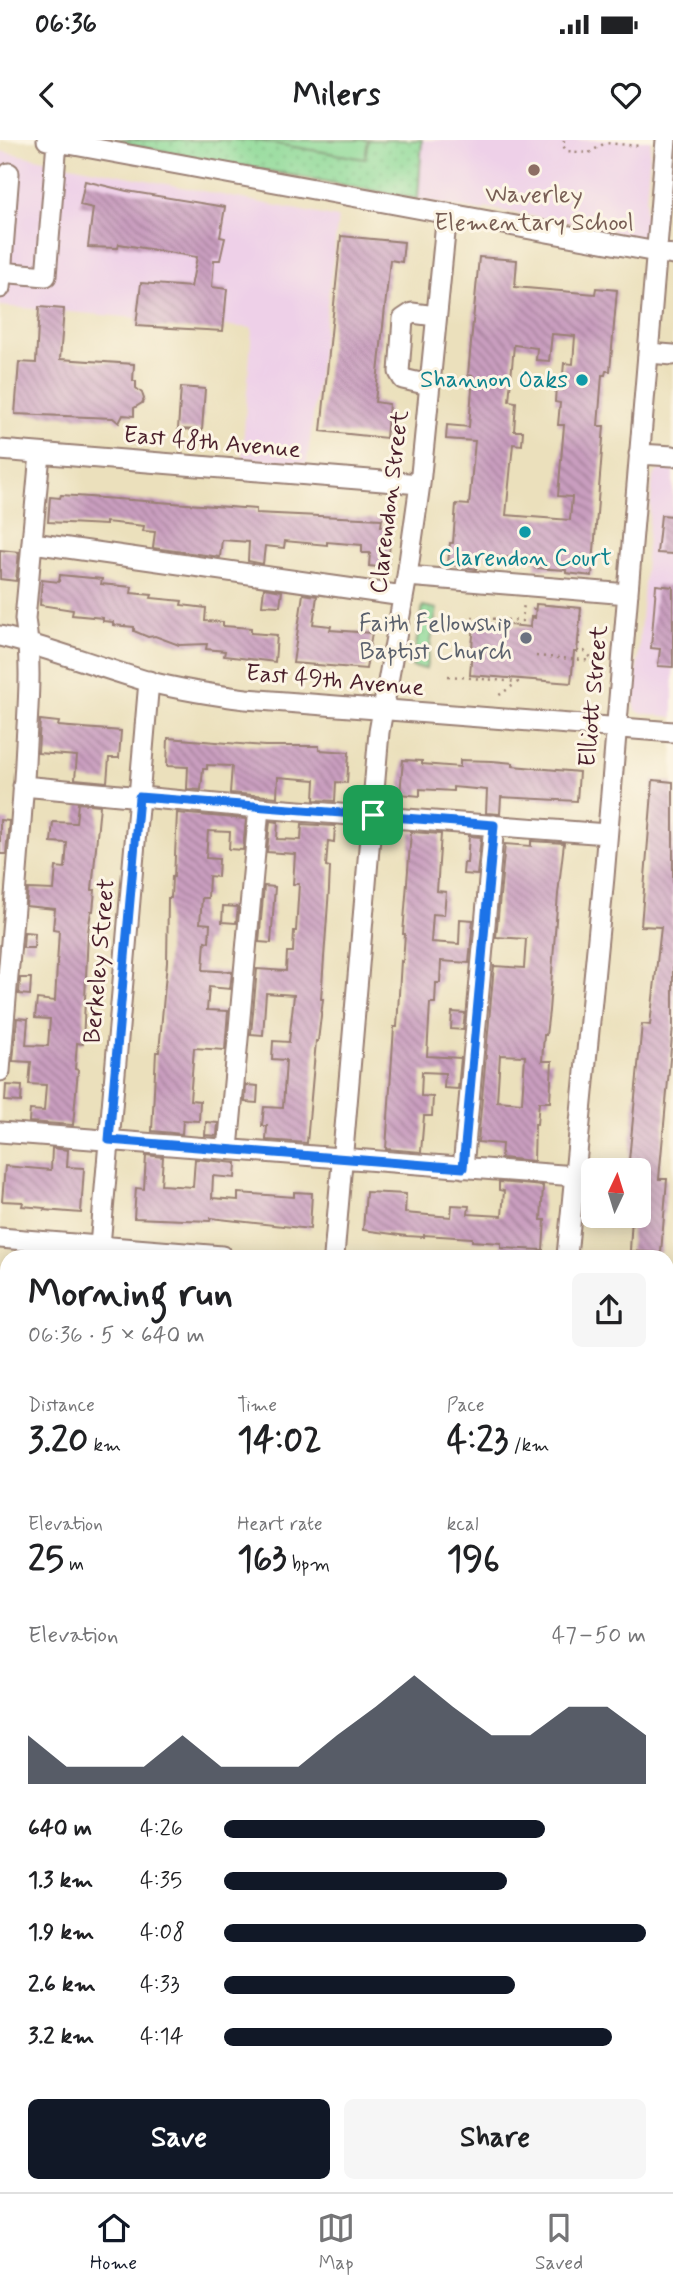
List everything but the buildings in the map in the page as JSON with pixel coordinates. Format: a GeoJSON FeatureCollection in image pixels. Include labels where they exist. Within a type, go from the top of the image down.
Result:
{"type":"FeatureCollection","features":[{"type":"Feature","properties":{"kind":"street"},"geometry":{"type":"LineString","coordinates":[[9,173],[0,278],[47,276],[52,141],[665,253]]}},
{"type":"Feature","properties":{"kind":"street","name":"Elliott Street"},"geometry":{"type":"LineString","coordinates":[[568,1250],[639,454],[649,353],[665,253],[668,151]]}},
{"type":"Feature","properties":{"kind":"street","name":"Clarendon Street"},"geometry":{"type":"LineString","coordinates":[[334,1250],[379,732],[407,576],[420,484],[447,213]]}},
{"type":"Feature","properties":{"kind":"street"},"geometry":{"type":"LineString","coordinates":[[429,385],[403,379],[399,372],[403,319],[412,313],[436,316]]}},
{"type":"Feature","properties":{"kind":"street"},"geometry":{"type":"LineString","coordinates":[[649,353],[673,355]]}},
{"type":"Feature","properties":{"kind":"street","name":"East 48th Avenue"},"geometry":{"type":"LineString","coordinates":[[0,450],[420,484]]}},
{"type":"Feature","properties":{"kind":"street"},"geometry":{"type":"LineString","coordinates":[[0,1071],[23,786],[29,643],[25,619],[40,454]]}},
{"type":"Feature","properties":{"kind":"street"},"geometry":{"type":"LineString","coordinates":[[639,454],[673,456]]}},
{"type":"Feature","properties":{"kind":"street"},"geometry":{"type":"LineString","coordinates":[[33,543],[403,596]]}},
{"type":"Feature","properties":{"kind":"street"},"geometry":{"type":"LineString","coordinates":[[407,576],[628,594]]}},
{"type":"Feature","properties":{"kind":"street","name":"East 49th Avenue"},"geometry":{"type":"LineString","coordinates":[[0,636],[192,692],[246,699],[673,733]]}},
{"type":"Feature","properties":{"kind":"street","name":"Berkeley Street"},"geometry":{"type":"LineString","coordinates":[[100,1246],[149,681]]}},
{"type":"Feature","properties":{"kind":"street"},"geometry":{"type":"LineString","coordinates":[[23,786],[607,834]]}},
{"type":"Feature","properties":{"kind":"street"},"geometry":{"type":"LineString","coordinates":[[228,1149],[259,807]]}},
{"type":"Feature","properties":{"kind":"street"},"geometry":{"type":"LineString","coordinates":[[463,1168],[494,825]]}},
{"type":"Feature","properties":{"kind":"street"},"geometry":{"type":"LineString","coordinates":[[0,1132],[575,1177]]}},
{"type":"Feature","properties":{"kind":"street"},"geometry":{"type":"LineString","coordinates":[[0,1238],[149,1250]]}},
{"type":"Feature","properties":{"kind":"path"},"geometry":{"type":"LineString","coordinates":[[564,140],[566,151],[589,153],[605,143],[641,146]]}},
{"type":"Feature","properties":{"kind":"path"},"geometry":{"type":"LineString","coordinates":[[536,656],[596,661],[584,651],[578,651],[581,606]]}},
{"type":"Feature","properties":{"kind":"path"},"geometry":{"type":"LineString","coordinates":[[472,617],[522,621],[523,611]]}},
{"type":"Feature","properties":{"kind":"path"},"geometry":{"type":"LineString","coordinates":[[448,676],[519,682],[498,696]]}},
{"type":"Feature","properties":{"kind":"shaded area","name":"Waverley Elementary School"},"geometry":{"type":"Polygon","coordinates":[[[422,140],[651,140],[645,213],[649,221],[648,231],[644,237],[636,240],[617,236],[612,231],[487,208],[481,211],[418,199],[422,140]]]}},
{"type":"Feature","properties":{"kind":"shaded area"},"geometry":{"type":"Polygon","coordinates":[[[0,151],[338,218],[307,464],[242,458],[252,328],[0,306],[0,151]]]}},
{"type":"Feature","properties":{"kind":"shaded area"},"geometry":{"type":"Polygon","coordinates":[[[673,469],[673,717],[640,713],[634,703],[653,477],[658,470],[673,469]]]}},
{"type":"Feature","properties":{"kind":"green space"},"geometry":{"type":"Polygon","coordinates":[[[104,140],[422,140],[418,199],[104,140]]]}},
{"type":"Feature","properties":{"kind":"green space"},"geometry":{"type":"Polygon","coordinates":[[[253,140],[368,140],[365,159],[253,140]]]}},
{"type":"Feature","properties":{"kind":"green space"},"geometry":{"type":"Polygon","coordinates":[[[423,606],[437,609],[426,669],[412,667],[423,606]]]}},
{"type":"Feature","properties":{"kind":"place","name":"Waverley Elementary School"},"geometry":{"type":"Point","coordinates":[534,170]}},
{"type":"Feature","properties":{"kind":"place","name":"Shannon Oaks"},"geometry":{"type":"Point","coordinates":[582,380]}},
{"type":"Feature","properties":{"kind":"place","name":"Clarendon Court"},"geometry":{"type":"Point","coordinates":[525,532]}},
{"type":"Feature","properties":{"kind":"place","name":"Faith Fellowship Baptist Church"},"geometry":{"type":"Point","coordinates":[526,638]}},
{"type":"Feature","properties":{"kind":"route"},"geometry":{"type":"LineString","coordinates":[[139,797],[373,815],[494,825],[463,1168],[109,1140],[139,797]]}}]}
